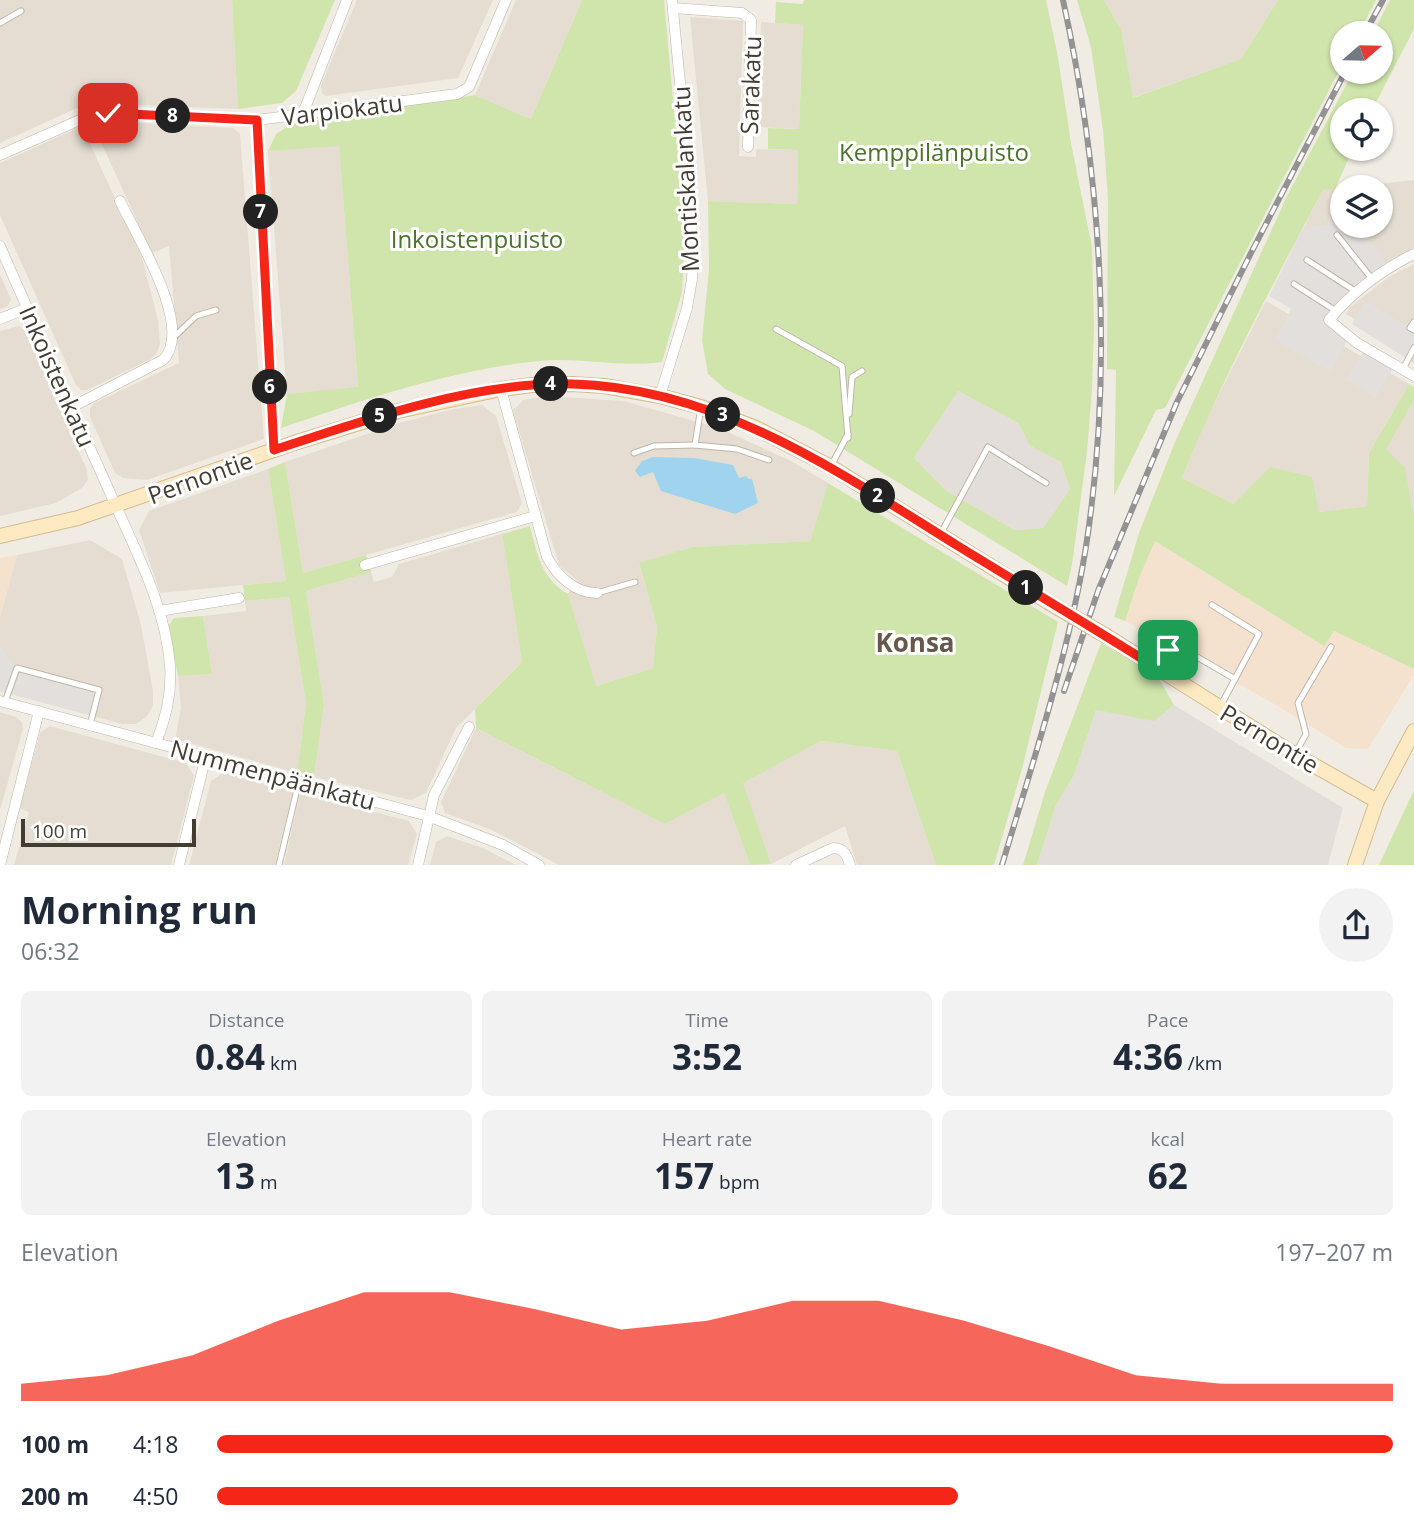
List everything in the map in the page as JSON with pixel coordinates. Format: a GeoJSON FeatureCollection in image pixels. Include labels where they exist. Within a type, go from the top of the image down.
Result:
{"type":"FeatureCollection","features":[{"type":"Feature","properties":{"kind":"street"},"geometry":{"type":"LineString","coordinates":[[302,116],[347,0]]}},
{"type":"Feature","properties":{"kind":"street","name":"Varpiokatu"},"geometry":{"type":"LineString","coordinates":[[0,155],[82,119],[108,113],[257,120],[302,116],[462,92],[472,80],[506,0]]}},
{"type":"Feature","properties":{"kind":"street","name":"Sarakatu"},"geometry":{"type":"LineString","coordinates":[[673,4],[742,13],[751,20],[748,147]]}},
{"type":"Feature","properties":{"kind":"street","name":"Montiskalankatu"},"geometry":{"type":"LineString","coordinates":[[660,396],[687,308],[693,250],[673,4]]}},
{"type":"Feature","properties":{"kind":"street"},"geometry":{"type":"LineString","coordinates":[[257,120],[274,450]]}},
{"type":"Feature","properties":{"kind":"street"},"geometry":{"type":"LineString","coordinates":[[72,407],[163,360],[172,348],[172,323],[165,295],[120,201]]}},
{"type":"Feature","properties":{"kind":"street","name":"Inkoistenkatu"},"geometry":{"type":"LineString","coordinates":[[0,246],[117,506],[159,611],[170,662],[171,684],[168,706],[156,743]]}},
{"type":"Feature","properties":{"kind":"street"},"geometry":{"type":"LineString","coordinates":[[1414,254],[1355,290],[1329,320],[1357,343],[1414,376]]}},
{"type":"Feature","properties":{"kind":"street"},"geometry":{"type":"LineString","coordinates":[[0,319],[27,308]]}},
{"type":"Feature","properties":{"kind":"street","name":"Pernontie"},"geometry":{"type":"LineString","coordinates":[[0,536],[52,525],[117,506],[376,417],[501,389],[572,384],[604,386],[660,396],[701,407],[756,428],[831,467],[1294,754],[1377,801]]}},
{"type":"Feature","properties":{"kind":"street"},"geometry":{"type":"LineString","coordinates":[[501,389],[535,516],[552,568],[573,586],[587,593],[597,593]]}},
{"type":"Feature","properties":{"kind":"street"},"geometry":{"type":"LineString","coordinates":[[365,565],[535,516]]}},
{"type":"Feature","properties":{"kind":"street"},"geometry":{"type":"LineString","coordinates":[[159,611],[239,598]]}},
{"type":"Feature","properties":{"kind":"street","name":"Nummenpäänkatu"},"geometry":{"type":"LineString","coordinates":[[3,701],[428,816],[503,845],[539,865]]}},
{"type":"Feature","properties":{"kind":"street"},"geometry":{"type":"LineString","coordinates":[[0,865],[39,711]]}},
{"type":"Feature","properties":{"kind":"street"},"geometry":{"type":"LineString","coordinates":[[418,865],[428,816],[442,777],[469,727]]}},
{"type":"Feature","properties":{"kind":"street"},"geometry":{"type":"LineString","coordinates":[[1355,865],[1377,801],[1414,731]]}},
{"type":"Feature","properties":{"kind":"street"},"geometry":{"type":"LineString","coordinates":[[179,865],[206,756]]}},
{"type":"Feature","properties":{"kind":"street"},"geometry":{"type":"LineString","coordinates":[[796,865],[826,850],[839,848],[845,852],[850,865]]}},
{"type":"Feature","properties":{"kind":"lane"},"geometry":{"type":"LineString","coordinates":[[0,23],[21,11]]}},
{"type":"Feature","properties":{"kind":"lane"},"geometry":{"type":"LineString","coordinates":[[1339,238],[1372,279]]}},
{"type":"Feature","properties":{"kind":"lane"},"geometry":{"type":"LineString","coordinates":[[1307,260],[1355,290]]}},
{"type":"Feature","properties":{"kind":"lane"},"geometry":{"type":"LineString","coordinates":[[1294,284],[1336,311]]}},
{"type":"Feature","properties":{"kind":"lane"},"geometry":{"type":"LineString","coordinates":[[172,339],[196,316],[216,310]]}},
{"type":"Feature","properties":{"kind":"lane"},"geometry":{"type":"LineString","coordinates":[[1414,322],[1410,328],[1414,330]]}},
{"type":"Feature","properties":{"kind":"lane"},"geometry":{"type":"LineString","coordinates":[[776,329],[842,366],[848,438]]}},
{"type":"Feature","properties":{"kind":"lane"},"geometry":{"type":"LineString","coordinates":[[1403,369],[1414,348]]}},
{"type":"Feature","properties":{"kind":"lane"},"geometry":{"type":"LineString","coordinates":[[831,467],[848,438],[852,377],[862,371]]}},
{"type":"Feature","properties":{"kind":"lane"},"geometry":{"type":"LineString","coordinates":[[695,445],[701,407]]}},
{"type":"Feature","properties":{"kind":"lane"},"geometry":{"type":"LineString","coordinates":[[634,453],[654,446],[695,445],[737,449],[769,460]]}},
{"type":"Feature","properties":{"kind":"lane"},"geometry":{"type":"LineString","coordinates":[[940,535],[988,447],[1046,483]]}},
{"type":"Feature","properties":{"kind":"lane"},"geometry":{"type":"LineString","coordinates":[[597,593],[635,582]]}},
{"type":"Feature","properties":{"kind":"lane"},"geometry":{"type":"LineString","coordinates":[[1212,605],[1259,634],[1220,707]]}},
{"type":"Feature","properties":{"kind":"lane"},"geometry":{"type":"LineString","coordinates":[[1157,668],[1172,643],[1235,679]]}},
{"type":"Feature","properties":{"kind":"lane"},"geometry":{"type":"LineString","coordinates":[[1294,754],[1306,734],[1298,703],[1331,647]]}},
{"type":"Feature","properties":{"kind":"lane"},"geometry":{"type":"LineString","coordinates":[[3,701],[17,668],[99,690],[90,725]]}},
{"type":"Feature","properties":{"kind":"lane"},"geometry":{"type":"LineString","coordinates":[[279,865],[299,781]]}},
{"type":"Feature","properties":{"kind":"shaded area"},"geometry":{"type":"Polygon","coordinates":[[[0,0],[232,0],[238,109],[88,103],[0,143],[0,0]]]}},
{"type":"Feature","properties":{"kind":"shaded area"},"geometry":{"type":"Polygon","coordinates":[[[357,0],[493,0],[458,78],[326,96],[322,93],[321,85],[357,0]]]}},
{"type":"Feature","properties":{"kind":"shaded area"},"geometry":{"type":"Polygon","coordinates":[[[516,0],[582,0],[531,119],[475,95],[516,0]]]}},
{"type":"Feature","properties":{"kind":"shaded area"},"geometry":{"type":"Polygon","coordinates":[[[1104,0],[1278,0],[1241,59],[1132,98],[1121,29],[1104,0]]]}},
{"type":"Feature","properties":{"kind":"shaded area"},"geometry":{"type":"Polygon","coordinates":[[[690,17],[743,21],[739,156],[756,157],[756,149],[798,150],[797,204],[708,201],[690,17]]]}},
{"type":"Feature","properties":{"kind":"shaded area"},"geometry":{"type":"Polygon","coordinates":[[[761,22],[803,25],[799,129],[757,127],[761,22]]]}},
{"type":"Feature","properties":{"kind":"shaded area"},"geometry":{"type":"Polygon","coordinates":[[[105,121],[233,128],[240,134],[264,439],[147,480],[123,478],[115,473],[90,417],[90,409],[94,403],[179,363],[169,246],[152,253],[93,125],[105,121]]]}},
{"type":"Feature","properties":{"kind":"shaded area"},"geometry":{"type":"Polygon","coordinates":[[[82,126],[142,258],[158,320],[160,343],[157,353],[149,360],[87,390],[81,390],[76,385],[0,215],[0,163],[82,126]]]}},
{"type":"Feature","properties":{"kind":"shaded area"},"geometry":{"type":"Polygon","coordinates":[[[339,145],[358,388],[287,394],[268,151],[339,145]]]}},
{"type":"Feature","properties":{"kind":"shaded area"},"geometry":{"type":"Polygon","coordinates":[[[1414,180],[1414,251],[1382,266],[1283,268],[1323,190],[1330,189],[1330,238],[1393,238],[1393,182],[1414,180]]]}},
{"type":"Feature","properties":{"kind":"shaded area"},"geometry":{"type":"Polygon","coordinates":[[[1330,224],[1330,238],[1368,238],[1389,267],[1329,320],[1349,336],[1331,372],[1275,340],[1291,309],[1269,296],[1302,230],[1330,224]]]}},
{"type":"Feature","properties":{"kind":"shaded area"},"geometry":{"type":"Polygon","coordinates":[[[1414,264],[1414,354],[1346,314],[1350,307],[1389,277],[1414,264]]]}},
{"type":"Feature","properties":{"kind":"shaded area"},"geometry":{"type":"Polygon","coordinates":[[[0,275],[11,299],[8,306],[0,309],[0,275]]]}},
{"type":"Feature","properties":{"kind":"shaded area"},"geometry":{"type":"Polygon","coordinates":[[[1266,301],[1409,384],[1369,453],[1367,506],[1319,512],[1234,504],[1182,478],[1205,422],[1266,301]]]}},
{"type":"Feature","properties":{"kind":"shaded area"},"geometry":{"type":"Polygon","coordinates":[[[1366,301],[1414,330],[1414,363],[1352,324],[1366,301]]]}},
{"type":"Feature","properties":{"kind":"shaded area"},"geometry":{"type":"Polygon","coordinates":[[[19,326],[25,331],[87,470],[88,480],[82,488],[56,503],[0,516],[0,331],[19,326]]]}},
{"type":"Feature","properties":{"kind":"shaded area"},"geometry":{"type":"Polygon","coordinates":[[[1366,348],[1395,365],[1375,398],[1346,380],[1366,348]]]}},
{"type":"Feature","properties":{"kind":"shaded area"},"geometry":{"type":"Polygon","coordinates":[[[958,391],[1018,423],[1030,446],[1061,462],[1070,489],[1043,528],[1015,530],[947,491],[914,458],[958,391]]]}},
{"type":"Feature","properties":{"kind":"shaded area"},"geometry":{"type":"Polygon","coordinates":[[[546,396],[624,401],[719,428],[789,460],[828,483],[810,541],[692,547],[639,564],[657,626],[653,668],[595,686],[568,594],[578,581],[559,565],[513,411],[523,400],[546,396]]]}},
{"type":"Feature","properties":{"kind":"shaded area"},"geometry":{"type":"Polygon","coordinates":[[[1414,400],[1414,518],[1385,449],[1414,400]]]}},
{"type":"Feature","properties":{"kind":"shaded area"},"geometry":{"type":"Polygon","coordinates":[[[482,405],[496,416],[522,503],[517,512],[303,573],[285,462],[399,423],[482,405]]]}},
{"type":"Feature","properties":{"kind":"shaded area"},"geometry":{"type":"Polygon","coordinates":[[[268,469],[286,581],[160,593],[139,530],[149,511],[268,469]]]}},
{"type":"Feature","properties":{"kind":"shaded area"},"geometry":{"type":"Polygon","coordinates":[[[502,534],[522,662],[456,728],[426,793],[411,800],[314,777],[324,705],[306,591],[371,572],[374,582],[392,577],[399,564],[502,534]]]}},
{"type":"Feature","properties":{"kind":"shaded area"},"geometry":{"type":"Polygon","coordinates":[[[90,540],[122,559],[141,625],[153,705],[147,716],[136,724],[122,724],[0,691],[0,617],[17,555],[90,540]]]}},
{"type":"Feature","properties":{"kind":"shaded area"},"geometry":{"type":"Polygon","coordinates":[[[1155,541],[1324,646],[1334,631],[1414,669],[1414,675],[1368,749],[1346,748],[1276,705],[1125,621],[1155,541]]]}},
{"type":"Feature","properties":{"kind":"shaded area"},"geometry":{"type":"Polygon","coordinates":[[[17,555],[0,617],[0,558],[17,555]]]}},
{"type":"Feature","properties":{"kind":"shaded area"},"geometry":{"type":"Polygon","coordinates":[[[289,597],[306,704],[297,773],[175,739],[181,708],[178,676],[212,674],[203,616],[246,611],[245,601],[289,597]]]}},
{"type":"Feature","properties":{"kind":"shaded area"},"geometry":{"type":"Polygon","coordinates":[[[0,646],[17,668],[99,690],[91,715],[0,691],[0,646]]]}},
{"type":"Feature","properties":{"kind":"shaded area"},"geometry":{"type":"Polygon","coordinates":[[[1174,705],[1343,808],[1328,865],[1037,865],[1056,805],[1074,775],[1096,710],[1154,720],[1174,705]]]}},
{"type":"Feature","properties":{"kind":"shaded area"},"geometry":{"type":"Polygon","coordinates":[[[0,712],[16,717],[22,722],[23,729],[0,810],[0,712]]]}},
{"type":"Feature","properties":{"kind":"shaded area"},"geometry":{"type":"Polygon","coordinates":[[[50,726],[186,763],[194,776],[171,865],[14,865],[29,812],[19,808],[40,733],[50,726]]]}},
{"type":"Feature","properties":{"kind":"shaded area"},"geometry":{"type":"Polygon","coordinates":[[[476,728],[665,824],[724,793],[750,865],[559,865],[492,830],[445,813],[441,802],[476,728]]]}},
{"type":"Feature","properties":{"kind":"shaded area"},"geometry":{"type":"Polygon","coordinates":[[[821,741],[897,751],[936,865],[857,865],[845,826],[771,864],[742,783],[821,741]]]}},
{"type":"Feature","properties":{"kind":"shaded area"},"geometry":{"type":"Polygon","coordinates":[[[223,773],[293,791],[275,865],[189,865],[211,781],[223,773]]]}},
{"type":"Feature","properties":{"kind":"shaded area"},"geometry":{"type":"Polygon","coordinates":[[[300,793],[409,821],[417,834],[408,865],[284,865],[300,793]]]}},
{"type":"Feature","properties":{"kind":"shaded area"},"geometry":{"type":"Polygon","coordinates":[[[447,836],[483,848],[516,865],[430,865],[436,842],[447,836]]]}},
{"type":"Feature","properties":{"kind":"green space"},"geometry":{"type":"Polygon","coordinates":[[[232,0],[335,0],[296,91],[282,103],[238,109],[232,0]]]}},
{"type":"Feature","properties":{"kind":"green space","name":"Inkoistenpuisto"},"geometry":{"type":"Polygon","coordinates":[[[582,0],[664,0],[685,232],[682,292],[662,362],[631,364],[554,360],[506,365],[408,387],[281,428],[287,394],[358,387],[339,146],[268,151],[276,134],[292,124],[475,95],[531,119],[582,0]]]}},
{"type":"Feature","properties":{"kind":"green space","name":"Kemppilänpuisto"},"geometry":{"type":"Polygon","coordinates":[[[804,0],[1046,0],[1092,247],[1092,389],[1087,452],[1067,586],[814,431],[725,389],[708,374],[702,340],[709,269],[708,201],[797,204],[798,150],[768,149],[768,128],[799,129],[803,25],[775,23],[776,2],[803,4],[804,0]],[[958,391],[914,458],[947,491],[1015,530],[1043,528],[1070,489],[1061,462],[1030,446],[1018,423],[958,391]]]}},
{"type":"Feature","properties":{"kind":"green space"},"geometry":{"type":"Polygon","coordinates":[[[1077,0],[1104,0],[1121,29],[1133,98],[1241,59],[1278,0],[1376,0],[1365,21],[1330,21],[1330,84],[1332,84],[1165,408],[1156,410],[1114,496],[1116,370],[1107,369],[1108,200],[1103,130],[1091,47],[1077,0]]]}},
{"type":"Feature","properties":{"kind":"green space"},"geometry":{"type":"Polygon","coordinates":[[[1390,0],[1414,0],[1414,29],[1393,70],[1393,21],[1379,21],[1390,0]]]}},
{"type":"Feature","properties":{"kind":"green space"},"geometry":{"type":"Polygon","coordinates":[[[1347,84],[1385,84],[1378,98],[1339,98],[1347,84]]]}},
{"type":"Feature","properties":{"kind":"green space"},"geometry":{"type":"Polygon","coordinates":[[[1330,115],[1330,161],[1348,161],[1341,175],[1330,175],[1330,189],[1323,190],[1267,296],[1214,404],[1182,478],[1234,504],[1270,467],[1312,477],[1319,512],[1367,506],[1369,453],[1409,384],[1414,387],[1414,400],[1386,449],[1405,468],[1414,518],[1414,669],[1334,631],[1324,646],[1155,541],[1125,621],[1114,617],[1139,533],[1175,442],[1287,196],[1330,115]]]}},
{"type":"Feature","properties":{"kind":"green space"},"geometry":{"type":"Polygon","coordinates":[[[285,462],[303,573],[366,555],[371,572],[306,591],[324,705],[314,777],[297,773],[306,704],[289,597],[245,601],[243,585],[286,581],[268,469],[285,462]]]}},
{"type":"Feature","properties":{"kind":"green space"},"geometry":{"type":"Polygon","coordinates":[[[828,483],[1058,622],[1022,769],[994,865],[936,865],[897,751],[821,741],[743,783],[771,864],[750,865],[724,793],[665,824],[476,728],[475,709],[522,662],[502,534],[530,526],[546,573],[568,594],[596,686],[653,668],[657,626],[639,563],[692,547],[810,541],[828,483]]]}},
{"type":"Feature","properties":{"kind":"green space"},"geometry":{"type":"Polygon","coordinates":[[[203,616],[212,674],[178,676],[168,626],[174,618],[203,616]]]}},
{"type":"Feature","properties":{"kind":"green space"},"geometry":{"type":"Polygon","coordinates":[[[1101,643],[1158,677],[1174,705],[1154,721],[1096,710],[1074,775],[1056,805],[1037,865],[1023,865],[1045,792],[1101,643]]]}},
{"type":"Feature","properties":{"kind":"green space"},"geometry":{"type":"Polygon","coordinates":[[[1414,790],[1414,865],[1379,865],[1414,790]]]}},
{"type":"Feature","properties":{"kind":"water"},"geometry":{"type":"Polygon","coordinates":[[[653,457],[694,458],[733,465],[739,478],[746,476],[752,479],[758,503],[735,514],[661,491],[653,472],[640,477],[635,471],[642,461],[653,457]]]}},
{"type":"Feature","properties":{"kind":"railway"},"geometry":{"type":"LineString","coordinates":[[1002,865],[1048,710],[1078,593],[1094,485],[1099,415],[1100,275],[1095,205],[1087,136],[1063,0]]}},
{"type":"Feature","properties":{"kind":"railway"},"geometry":{"type":"LineString","coordinates":[[1372,21],[1383,0]]}},
{"type":"Feature","properties":{"kind":"railway"},"geometry":{"type":"LineString","coordinates":[[1064,691],[1098,591],[1177,402],[1339,84]]}},
{"type":"Feature","properties":{"kind":"district","name":"Konsa"},"geometry":{"type":"Point","coordinates":[915,642]}},
{"type":"Feature","properties":{"kind":"route"},"geometry":{"type":"LineString","coordinates":[[108,113],[257,120],[274,450],[398,411],[501,389],[572,384],[604,386],[660,396],[730,417],[831,467],[1157,668],[1168,650]]}}]}
